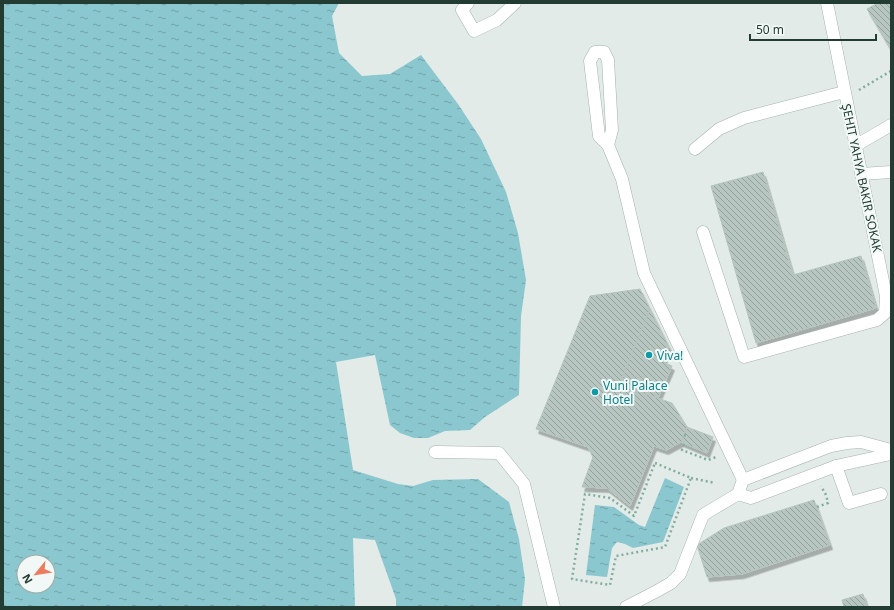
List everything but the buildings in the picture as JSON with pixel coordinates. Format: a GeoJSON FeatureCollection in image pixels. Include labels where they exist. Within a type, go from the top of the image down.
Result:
{"type":"FeatureCollection","features":[{"type":"Feature","properties":{"kind":"street"},"geometry":{"type":"LineString","coordinates":[[468,3],[462,10],[474,31],[497,20],[515,3]]}},
{"type":"Feature","properties":{"kind":"street"},"geometry":{"type":"LineString","coordinates":[[702,232],[744,357],[877,320],[885,313],[886,296],[827,3]]}},
{"type":"Feature","properties":{"kind":"street"},"geometry":{"type":"LineString","coordinates":[[608,145],[612,130],[608,60],[604,52],[594,52],[590,61],[599,136],[608,145],[622,179],[644,273],[743,480],[738,494],[703,515],[680,574],[670,583],[657,591],[626,607]]}},
{"type":"Feature","properties":{"kind":"street"},"geometry":{"type":"LineString","coordinates":[[695,149],[719,129],[744,118],[845,95]]}},
{"type":"Feature","properties":{"kind":"street"},"geometry":{"type":"LineString","coordinates":[[855,146],[891,125]]}},
{"type":"Feature","properties":{"kind":"street"},"geometry":{"type":"LineString","coordinates":[[861,174],[891,172]]}},
{"type":"Feature","properties":{"kind":"street"},"geometry":{"type":"LineString","coordinates":[[743,480],[831,446],[861,442],[891,450]]}},
{"type":"Feature","properties":{"kind":"street"},"geometry":{"type":"LineString","coordinates":[[435,452],[499,453],[524,484],[554,607]]}},
{"type":"Feature","properties":{"kind":"street"},"geometry":{"type":"LineString","coordinates":[[738,494],[751,498],[836,466],[891,454]]}},
{"type":"Feature","properties":{"kind":"street"},"geometry":{"type":"LineString","coordinates":[[836,466],[849,503],[881,494]]}},
{"type":"Feature","properties":{"kind":"path"},"geometry":{"type":"LineString","coordinates":[[845,95],[891,71]]}},
{"type":"Feature","properties":{"kind":"path"},"geometry":{"type":"LineString","coordinates":[[684,444],[682,450],[708,460],[730,453]]}},
{"type":"Feature","properties":{"kind":"path"},"geometry":{"type":"LineString","coordinates":[[691,478],[665,547],[616,556],[610,585],[572,579],[585,494],[610,498],[634,516],[655,463],[691,478],[715,484]]}},
{"type":"Feature","properties":{"kind":"path"},"geometry":{"type":"LineString","coordinates":[[813,474],[826,495],[828,503],[817,507]]}},
{"type":"Feature","properties":{"kind":"water"},"geometry":{"type":"Polygon","coordinates":[[[3,3],[339,3],[332,16],[339,53],[362,76],[390,74],[421,55],[458,104],[481,139],[506,192],[518,233],[526,280],[521,316],[519,395],[485,417],[470,430],[445,431],[428,438],[414,438],[400,433],[390,425],[375,355],[336,362],[353,470],[398,484],[413,486],[433,480],[478,479],[509,502],[519,539],[525,579],[522,607],[396,607],[396,599],[375,540],[353,538],[355,607],[3,607],[3,3]]]}},
{"type":"Feature","properties":{"kind":"water"},"geometry":{"type":"Polygon","coordinates":[[[665,478],[684,487],[663,542],[633,548],[617,542],[612,548],[607,577],[586,575],[595,505],[614,507],[639,525],[645,527],[665,478]]]}},
{"type":"Feature","properties":{"kind":"place","name":"Viva!"},"geometry":{"type":"Point","coordinates":[649,355]}},
{"type":"Feature","properties":{"kind":"place","name":"Vuni Palace Hotel"},"geometry":{"type":"Point","coordinates":[595,392]}}]}
